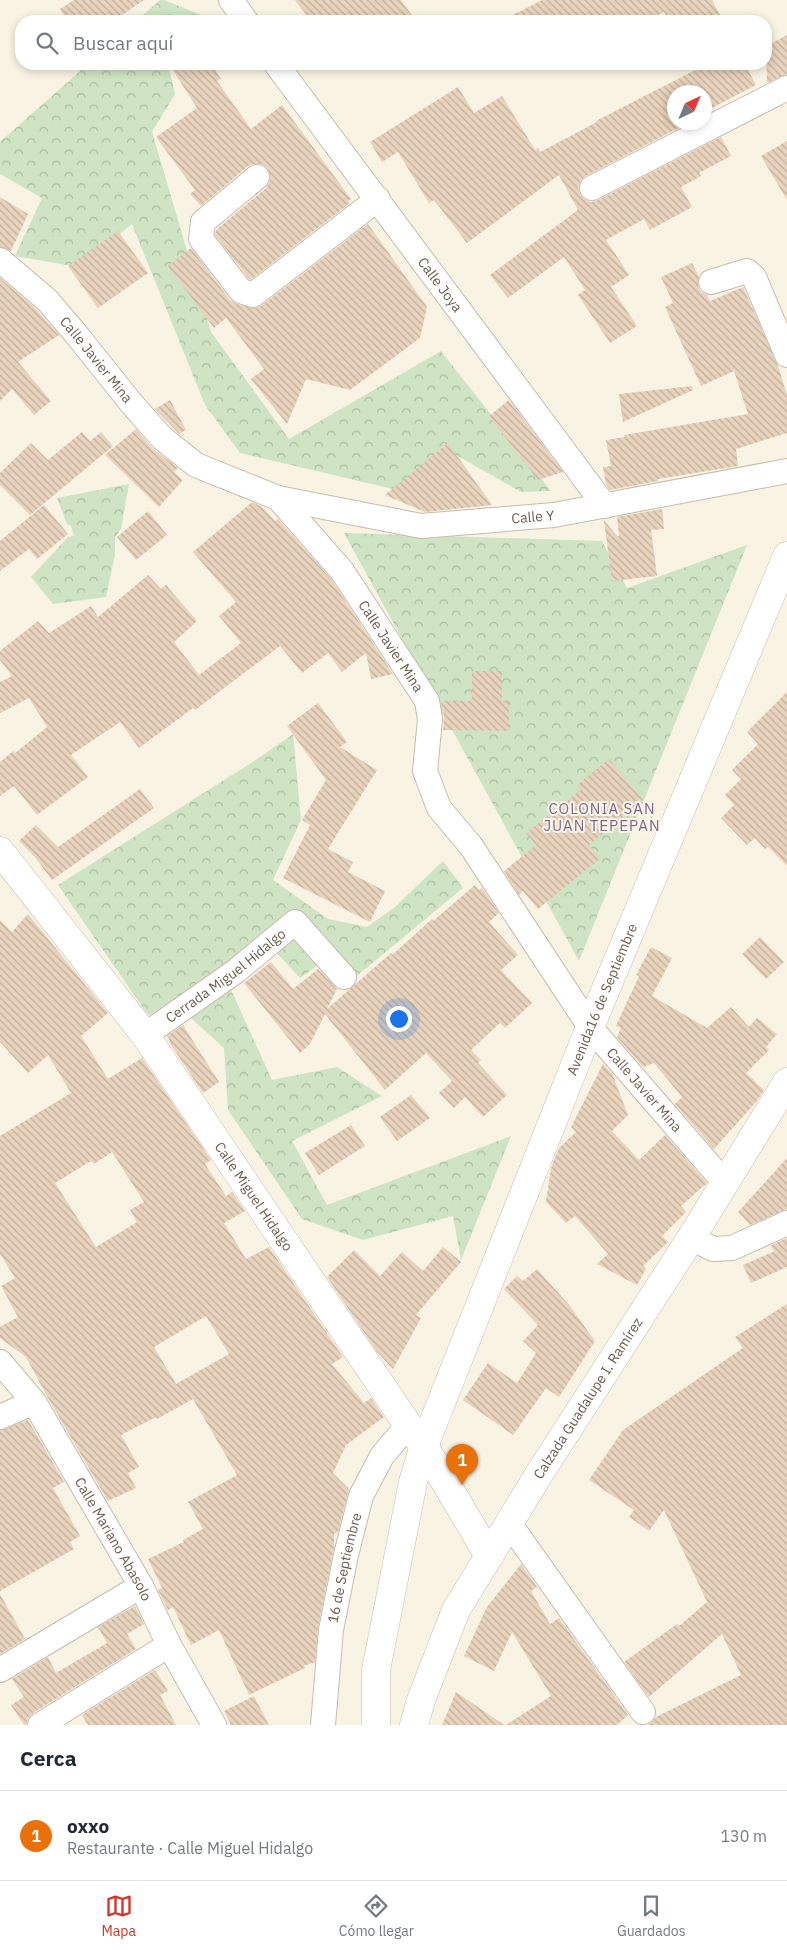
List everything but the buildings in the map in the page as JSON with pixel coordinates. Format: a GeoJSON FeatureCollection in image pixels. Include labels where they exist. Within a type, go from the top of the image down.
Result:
{"type":"FeatureCollection","features":[{"type":"Feature","properties":{"kind":"main road","name":"Avenida16 de Septiembre"},"geometry":{"type":"LineString","coordinates":[[416,1436],[787,556]]}},
{"type":"Feature","properties":{"kind":"main road","name":"Calle Miguel Hidalgo"},"geometry":{"type":"LineString","coordinates":[[0,851],[145,1035],[416,1436],[489,1556]]}},
{"type":"Feature","properties":{"kind":"main road","name":"Calzada Guadalupe I. Ramírez"},"geometry":{"type":"LineString","coordinates":[[414,1725],[421,1700],[456,1610],[509,1523],[691,1238],[787,1082]]}},
{"type":"Feature","properties":{"kind":"main road"},"geometry":{"type":"LineString","coordinates":[[376,1725],[376,1670],[413,1482],[416,1436]]}},
{"type":"Feature","properties":{"kind":"street"},"geometry":{"type":"LineString","coordinates":[[232,0],[242,15]]}},
{"type":"Feature","properties":{"kind":"street","name":"Calle Joya"},"geometry":{"type":"LineString","coordinates":[[281,70],[605,506]]}},
{"type":"Feature","properties":{"kind":"street"},"geometry":{"type":"LineString","coordinates":[[592,188],[787,88]]}},
{"type":"Feature","properties":{"kind":"street"},"geometry":{"type":"LineString","coordinates":[[257,177],[203,222],[201,239],[241,291],[253,295],[378,199]]}},
{"type":"Feature","properties":{"kind":"street","name":"Calle Javier Mina"},"geometry":{"type":"LineString","coordinates":[[0,260],[46,300],[162,438],[196,465],[278,498],[342,571],[428,701],[430,720],[425,772],[439,808],[471,846],[590,1027],[725,1183]]}},
{"type":"Feature","properties":{"kind":"street"},"geometry":{"type":"LineString","coordinates":[[711,282],[747,271],[754,277],[787,355]]}},
{"type":"Feature","properties":{"kind":"street","name":"Calle Y"},"geometry":{"type":"LineString","coordinates":[[278,498],[421,526],[554,515],[787,471]]}},
{"type":"Feature","properties":{"kind":"street","name":"Cerrada Miguel Hidalgo"},"geometry":{"type":"LineString","coordinates":[[145,1035],[236,971],[295,922],[344,977]]}},
{"type":"Feature","properties":{"kind":"street"},"geometry":{"type":"LineString","coordinates":[[691,1238],[713,1250],[732,1248],[787,1223]]}},
{"type":"Feature","properties":{"kind":"street","name":"Calle Mariano Abasolo"},"geometry":{"type":"LineString","coordinates":[[0,1362],[34,1402],[141,1586],[169,1645],[214,1725]]}},
{"type":"Feature","properties":{"kind":"street"},"geometry":{"type":"LineString","coordinates":[[0,1417],[34,1402]]}},
{"type":"Feature","properties":{"kind":"street","name":"16 de Septiembre"},"geometry":{"type":"LineString","coordinates":[[324,1725],[331,1630],[346,1555],[361,1496],[382,1456],[416,1436]]}},
{"type":"Feature","properties":{"kind":"street"},"geometry":{"type":"LineString","coordinates":[[509,1523],[643,1712]]}},
{"type":"Feature","properties":{"kind":"street"},"geometry":{"type":"LineString","coordinates":[[0,1670],[141,1586]]}},
{"type":"Feature","properties":{"kind":"street"},"geometry":{"type":"LineString","coordinates":[[40,1725],[169,1645]]}},
{"type":"Feature","properties":{"kind":"green space"},"geometry":{"type":"Polygon","coordinates":[[[160,0],[164,0],[201,15],[143,15],[160,0]]]}},
{"type":"Feature","properties":{"kind":"green space"},"geometry":{"type":"Polygon","coordinates":[[[81,70],[169,70],[175,94],[152,132],[211,332],[289,439],[441,351],[551,491],[521,492],[442,447],[435,499],[240,453],[205,405],[132,224],[78,267],[15,256],[42,198],[0,174],[0,142],[81,70]]]}},
{"type":"Feature","properties":{"kind":"green space"},"geometry":{"type":"Polygon","coordinates":[[[129,484],[121,529],[115,537],[115,555],[106,597],[53,604],[31,577],[68,537],[74,536],[57,498],[129,484]]]}},
{"type":"Feature","properties":{"kind":"green space"},"geometry":{"type":"Polygon","coordinates":[[[344,533],[602,541],[627,588],[747,545],[579,961],[344,533]]]}},
{"type":"Feature","properties":{"kind":"green space"},"geometry":{"type":"Polygon","coordinates":[[[293,734],[301,820],[273,880],[328,919],[367,927],[395,907],[443,861],[463,888],[353,979],[324,961],[300,978],[260,935],[227,981],[272,1080],[337,1067],[382,1096],[292,1141],[327,1205],[511,1136],[461,1260],[453,1216],[363,1240],[302,1219],[228,1110],[224,1048],[182,1010],[148,1015],[58,885],[251,763],[293,734]]]}},
{"type":"Feature","properties":{"kind":"place","name":"oxxo"},"geometry":{"type":"Point","coordinates":[462,1485]}},
{"type":"Feature","properties":{"kind":"district","name":"COLONIA SAN JUAN TEPEPAN"},"geometry":{"type":"Point","coordinates":[602,818]}}]}
